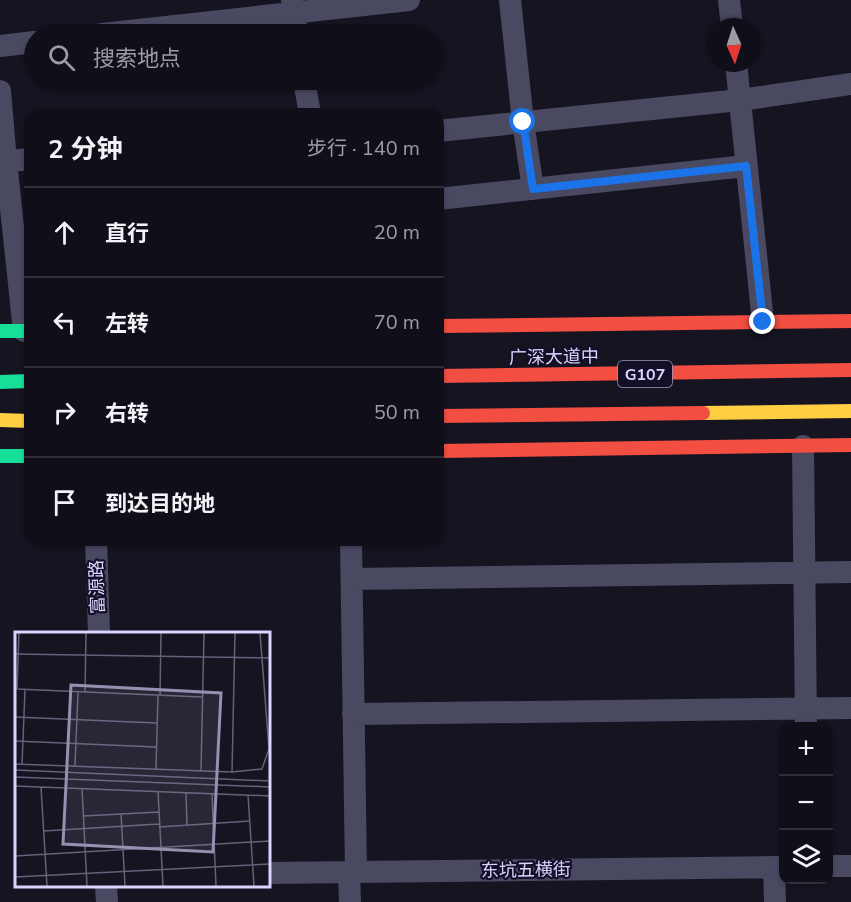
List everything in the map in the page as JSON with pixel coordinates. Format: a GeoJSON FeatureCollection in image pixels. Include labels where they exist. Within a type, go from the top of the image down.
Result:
{"type":"FeatureCollection","features":[{"type":"Feature","properties":{"kind":"main road"},"geometry":{"type":"LineString","coordinates":[[444,326],[851,321]]}},
{"type":"Feature","properties":{"kind":"main road"},"geometry":{"type":"LineString","coordinates":[[0,331],[24,331]]}},
{"type":"Feature","properties":{"kind":"main road","name":"广深大道中"},"geometry":{"type":"LineString","coordinates":[[444,376],[851,370]]}},
{"type":"Feature","properties":{"kind":"main road"},"geometry":{"type":"LineString","coordinates":[[0,382],[24,381]]}},
{"type":"Feature","properties":{"kind":"main road","name":"G107"},"geometry":{"type":"LineString","coordinates":[[444,416],[851,411]]}},
{"type":"Feature","properties":{"kind":"main road"},"geometry":{"type":"LineString","coordinates":[[0,420],[24,421]]}},
{"type":"Feature","properties":{"kind":"main road"},"geometry":{"type":"LineString","coordinates":[[444,451],[851,445]]}},
{"type":"Feature","properties":{"kind":"main road"},"geometry":{"type":"LineString","coordinates":[[0,456],[24,456]]}},
{"type":"Feature","properties":{"kind":"street"},"geometry":{"type":"LineString","coordinates":[[209,24],[294,16],[409,0]]}},
{"type":"Feature","properties":{"kind":"street"},"geometry":{"type":"LineString","coordinates":[[510,0],[523,122],[533,189]]}},
{"type":"Feature","properties":{"kind":"street"},"geometry":{"type":"LineString","coordinates":[[729,0],[731,18]]}},
{"type":"Feature","properties":{"kind":"street"},"geometry":{"type":"LineString","coordinates":[[0,46],[24,43]]}},
{"type":"Feature","properties":{"kind":"street"},"geometry":{"type":"LineString","coordinates":[[737,72],[763,322]]}},
{"type":"Feature","properties":{"kind":"street"},"geometry":{"type":"LineString","coordinates":[[444,130],[740,100],[851,84]]}},
{"type":"Feature","properties":{"kind":"street"},"geometry":{"type":"LineString","coordinates":[[306,90],[309,108]]}},
{"type":"Feature","properties":{"kind":"street"},"geometry":{"type":"LineString","coordinates":[[0,91],[3,162],[24,310]]}},
{"type":"Feature","properties":{"kind":"street"},"geometry":{"type":"LineString","coordinates":[[3,162],[24,160]]}},
{"type":"Feature","properties":{"kind":"street"},"geometry":{"type":"LineString","coordinates":[[444,198],[746,166]]}},
{"type":"Feature","properties":{"kind":"street"},"geometry":{"type":"LineString","coordinates":[[803,446],[806,717]]}},
{"type":"Feature","properties":{"kind":"street","name":"富源路"},"geometry":{"type":"LineString","coordinates":[[96,546],[99,632]]}},
{"type":"Feature","properties":{"kind":"street"},"geometry":{"type":"LineString","coordinates":[[350,902],[353,714],[351,546]]}},
{"type":"Feature","properties":{"kind":"street"},"geometry":{"type":"LineString","coordinates":[[352,579],[851,572]]}},
{"type":"Feature","properties":{"kind":"street"},"geometry":{"type":"LineString","coordinates":[[353,714],[806,717],[851,708]]}},
{"type":"Feature","properties":{"kind":"street"},"geometry":{"type":"LineString","coordinates":[[833,866],[851,866]]}},
{"type":"Feature","properties":{"kind":"street"},"geometry":{"type":"LineString","coordinates":[[775,902],[778,867]]}},
{"type":"Feature","properties":{"kind":"street","name":"东坑五横街"},"geometry":{"type":"LineString","coordinates":[[270,873],[778,867]]}},
{"type":"Feature","properties":{"kind":"street"},"geometry":{"type":"LineString","coordinates":[[106,887],[107,902]]}},
{"type":"Feature","properties":{"kind":"traffic: fast"},"geometry":{"type":"LineString","coordinates":[[0,331],[24,331]]}},
{"type":"Feature","properties":{"kind":"traffic: fast"},"geometry":{"type":"LineString","coordinates":[[0,382],[24,381]]}},
{"type":"Feature","properties":{"kind":"traffic: fast"},"geometry":{"type":"LineString","coordinates":[[0,456],[24,456]]}},
{"type":"Feature","properties":{"kind":"traffic: slow"},"geometry":{"type":"LineString","coordinates":[[703,413],[851,411]]}},
{"type":"Feature","properties":{"kind":"traffic: slow"},"geometry":{"type":"LineString","coordinates":[[0,420],[24,421]]}},
{"type":"Feature","properties":{"kind":"traffic: jam"},"geometry":{"type":"LineString","coordinates":[[444,326],[851,321]]}},
{"type":"Feature","properties":{"kind":"traffic: jam"},"geometry":{"type":"LineString","coordinates":[[444,376],[851,370]]}},
{"type":"Feature","properties":{"kind":"traffic: jam"},"geometry":{"type":"LineString","coordinates":[[444,416],[703,413]]}},
{"type":"Feature","properties":{"kind":"traffic: jam"},"geometry":{"type":"LineString","coordinates":[[444,451],[851,445]]}},
{"type":"Feature","properties":{"kind":"route"},"geometry":{"type":"LineString","coordinates":[[523,122],[533,189],[746,166],[763,322]]}}]}
